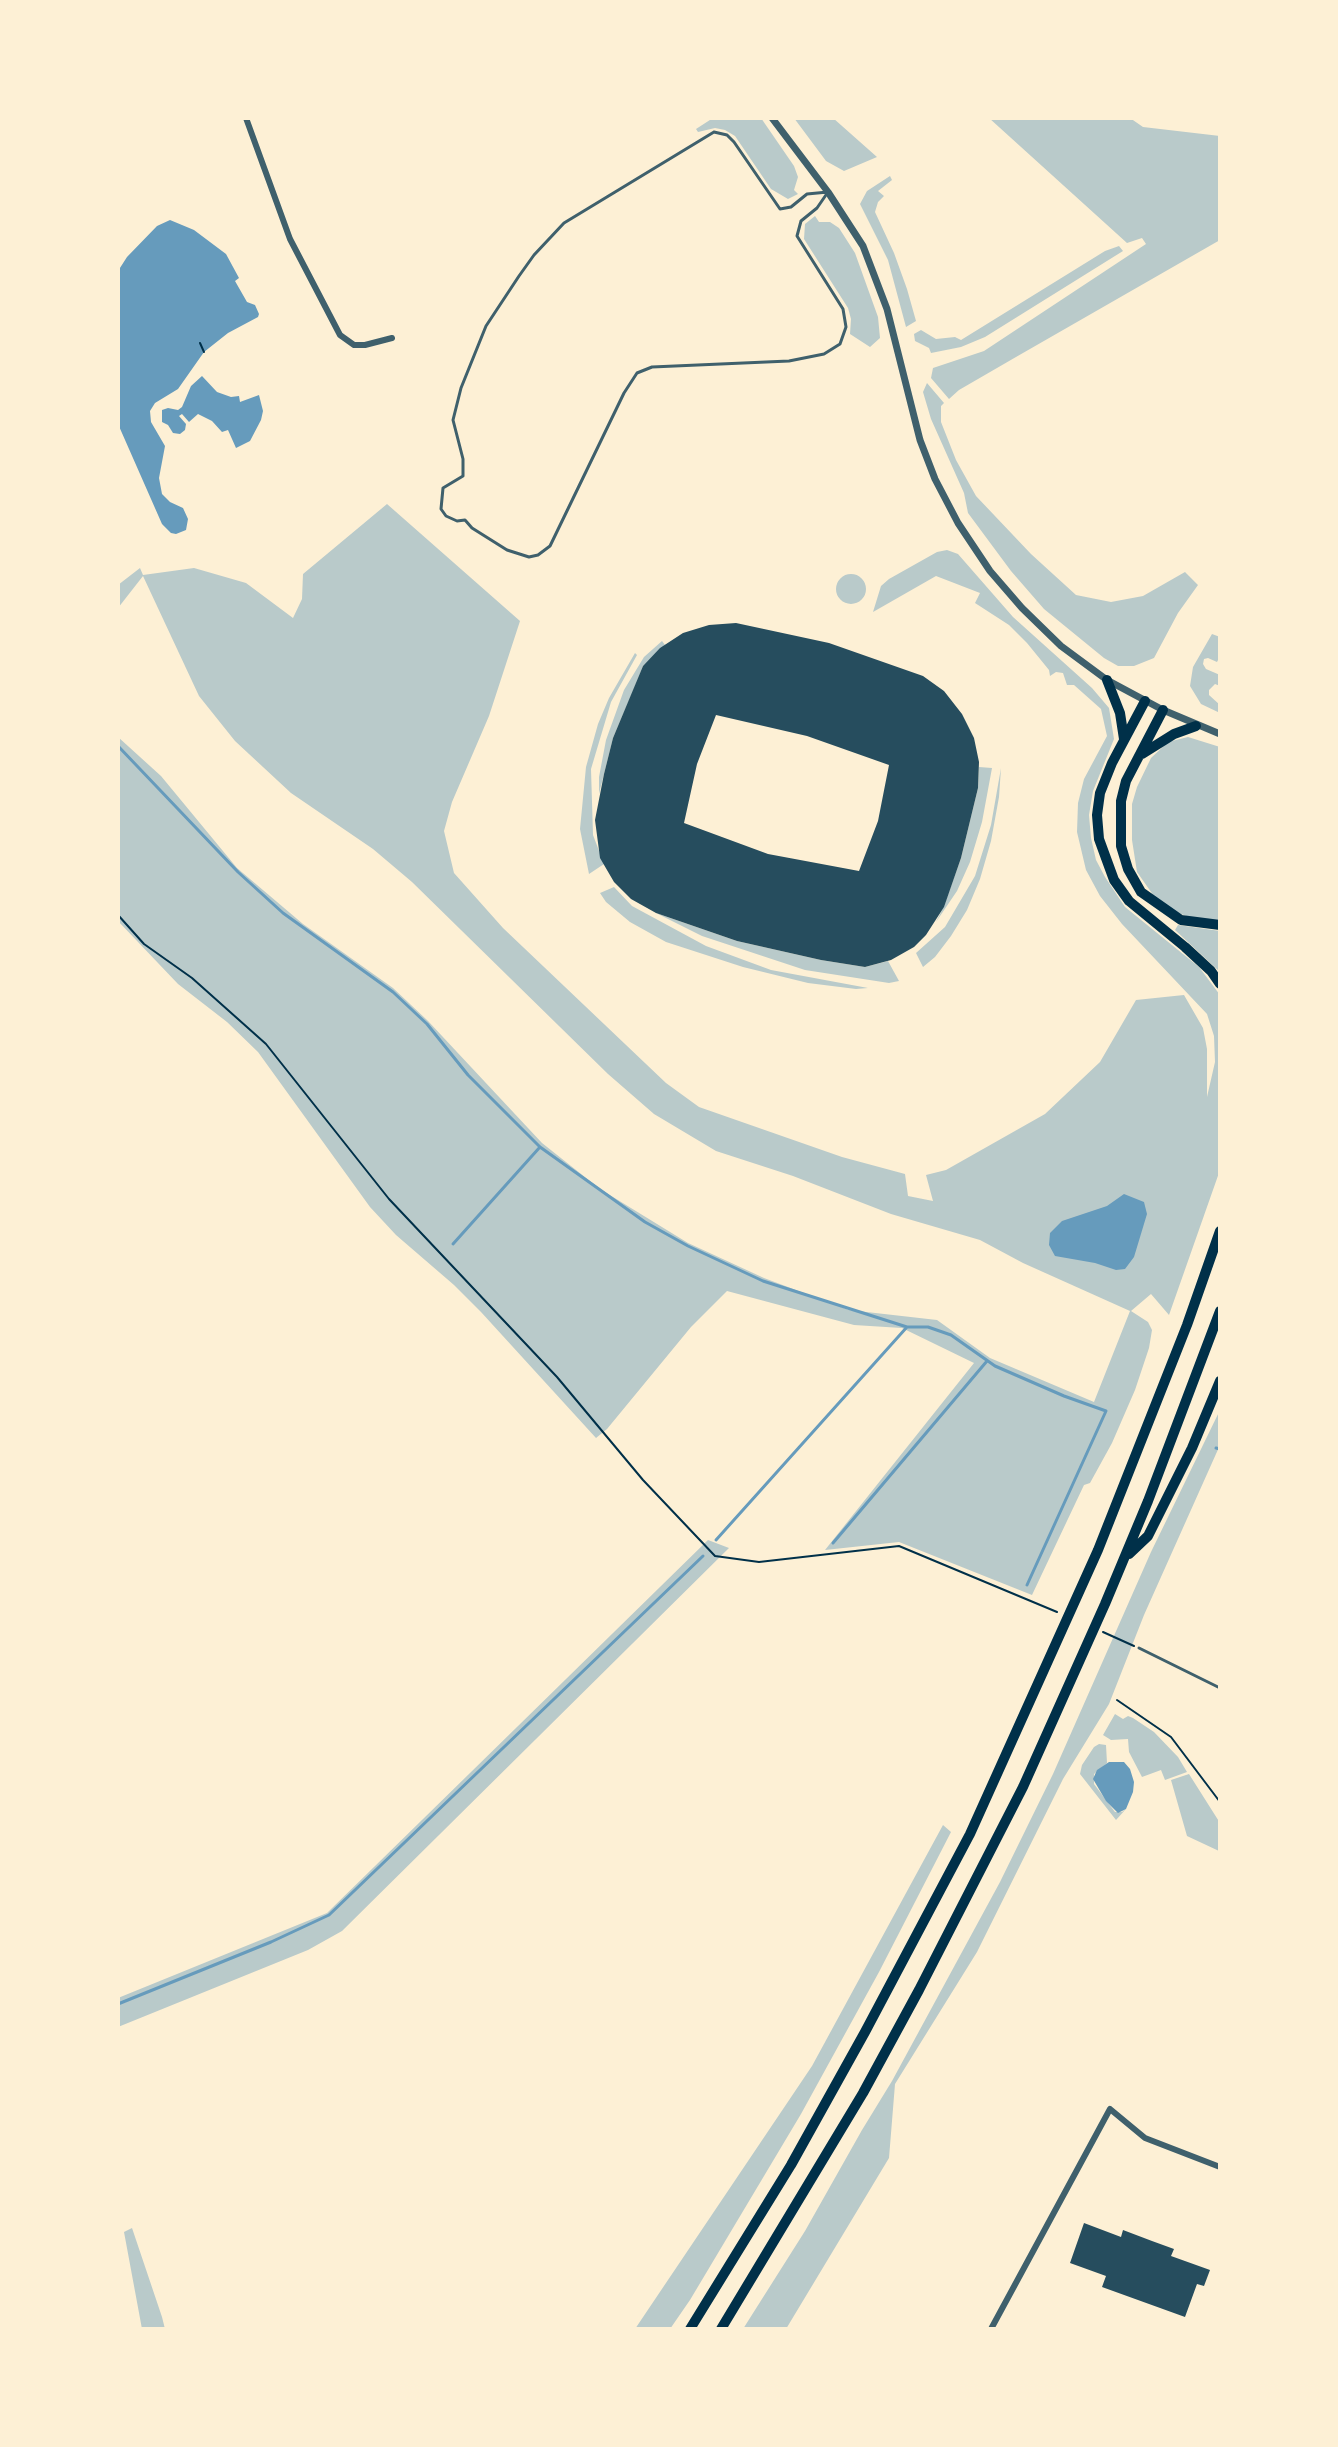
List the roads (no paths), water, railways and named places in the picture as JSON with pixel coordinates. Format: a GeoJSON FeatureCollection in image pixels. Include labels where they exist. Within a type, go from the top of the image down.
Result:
{"type":"FeatureCollection","features":[{"type":"Feature","properties":{"kind":"highway"},"geometry":{"type":"LineString","coordinates":[[1107,680],[1120,713],[1124,740]]}},
{"type":"Feature","properties":{"kind":"highway"},"geometry":{"type":"LineString","coordinates":[[1145,701],[1100,793],[1097,815],[1099,839],[1114,880],[1129,901],[1185,947],[1220,984]]}},
{"type":"Feature","properties":{"kind":"highway"},"geometry":{"type":"LineString","coordinates":[[1163,710],[1126,781],[1121,801],[1121,846],[1128,869],[1141,892],[1181,920],[1220,925]]}},
{"type":"Feature","properties":{"kind":"highway"},"geometry":{"type":"LineString","coordinates":[[1137,758],[1174,734],[1196,726]]}},
{"type":"Feature","properties":{"kind":"highway"},"geometry":{"type":"LineString","coordinates":[[690,2329],[791,2165],[970,1834],[1081,1592],[1138,1452],[1220,1231]]}},
{"type":"Feature","properties":{"kind":"highway"},"geometry":{"type":"LineString","coordinates":[[721,2329],[814,2177],[919,1990],[1023,1787],[1105,1604],[1177,1429],[1220,1311]]}},
{"type":"Feature","properties":{"kind":"highway"},"geometry":{"type":"LineString","coordinates":[[1124,1558],[1148,1536],[1192,1448],[1220,1381]]}},
{"type":"Feature","properties":{"kind":"street"},"geometry":{"type":"LineString","coordinates":[[246,118],[290,239],[340,335],[354,345],[392,338]]}},
{"type":"Feature","properties":{"kind":"street"},"geometry":{"type":"LineString","coordinates":[[772,118],[851,225],[873,266],[920,440],[935,479],[958,523],[990,571],[1061,646],[1107,680],[1196,726],[1220,734]]}},
{"type":"Feature","properties":{"kind":"street"},"geometry":{"type":"LineString","coordinates":[[991,2329],[1110,2109],[1145,2138],[1220,2167]]}},
{"type":"Feature","properties":{"kind":"lane"},"geometry":{"type":"LineString","coordinates":[[714,132],[727,135],[734,142],[780,209],[791,207],[807,194],[828,192],[817,208],[801,221],[797,232],[846,319],[843,338],[833,349],[824,354],[789,361],[652,367],[637,373],[624,393],[550,546],[538,555],[529,557],[507,550],[472,528],[465,520],[457,521],[441,512],[443,488],[463,476],[463,459],[453,420],[473,356],[502,300],[534,255],[564,223],[714,132]]}},
{"type":"Feature","properties":{"kind":"lane"},"geometry":{"type":"LineString","coordinates":[[1139,1648],[1220,1688]]}},
{"type":"Feature","properties":{"kind":"water"},"geometry":{"type":"Polygon","coordinates":[[[170,220],[194,230],[226,254],[239,278],[235,281],[247,302],[255,305],[259,314],[204,352],[178,389],[155,403],[150,411],[151,422],[165,446],[159,478],[162,494],[183,508],[188,519],[186,530],[176,534],[162,524],[118,424],[118,271],[157,226],[170,220]]]}},
{"type":"Feature","properties":{"kind":"water"},"geometry":{"type":"Polygon","coordinates":[[[202,376],[217,392],[231,397],[239,396],[240,402],[259,395],[263,411],[250,441],[236,448],[228,430],[222,432],[212,421],[198,414],[189,422],[182,414],[179,416],[186,424],[180,434],[173,433],[162,422],[162,410],[182,407],[191,386],[202,376]]]}},
{"type":"Feature","properties":{"kind":"water"},"geometry":{"type":"Polygon","coordinates":[[[1124,1194],[1144,1202],[1147,1214],[1134,1257],[1125,1269],[1116,1270],[1055,1256],[1049,1245],[1050,1233],[1062,1221],[1107,1206],[1124,1194]]]}},
{"type":"Feature","properties":{"kind":"water"},"geometry":{"type":"Polygon","coordinates":[[[1109,1762],[1124,1762],[1134,1782],[1126,1809],[1118,1813],[1106,1801],[1093,1779],[1097,1770],[1109,1762]]]}},
{"type":"Feature","properties":{"kind":"waterway"},"geometry":{"type":"LineString","coordinates":[[118,746],[238,872],[283,913],[393,992],[427,1024],[468,1075],[540,1147],[645,1222],[763,1281],[907,1327],[928,1327],[951,1335],[995,1366],[1106,1411],[1027,1585]]}},
{"type":"Feature","properties":{"kind":"waterway"},"geometry":{"type":"LineString","coordinates":[[453,1244],[540,1147]]}},
{"type":"Feature","properties":{"kind":"waterway"},"geometry":{"type":"LineString","coordinates":[[716,1540],[907,1327]]}},
{"type":"Feature","properties":{"kind":"waterway"},"geometry":{"type":"LineString","coordinates":[[833,1543],[987,1361]]}},
{"type":"Feature","properties":{"kind":"waterway"},"geometry":{"type":"LineString","coordinates":[[1216,1448],[1220,1449]]}},
{"type":"Feature","properties":{"kind":"waterway"},"geometry":{"type":"LineString","coordinates":[[118,2004],[329,1915],[703,1556]]}}]}
